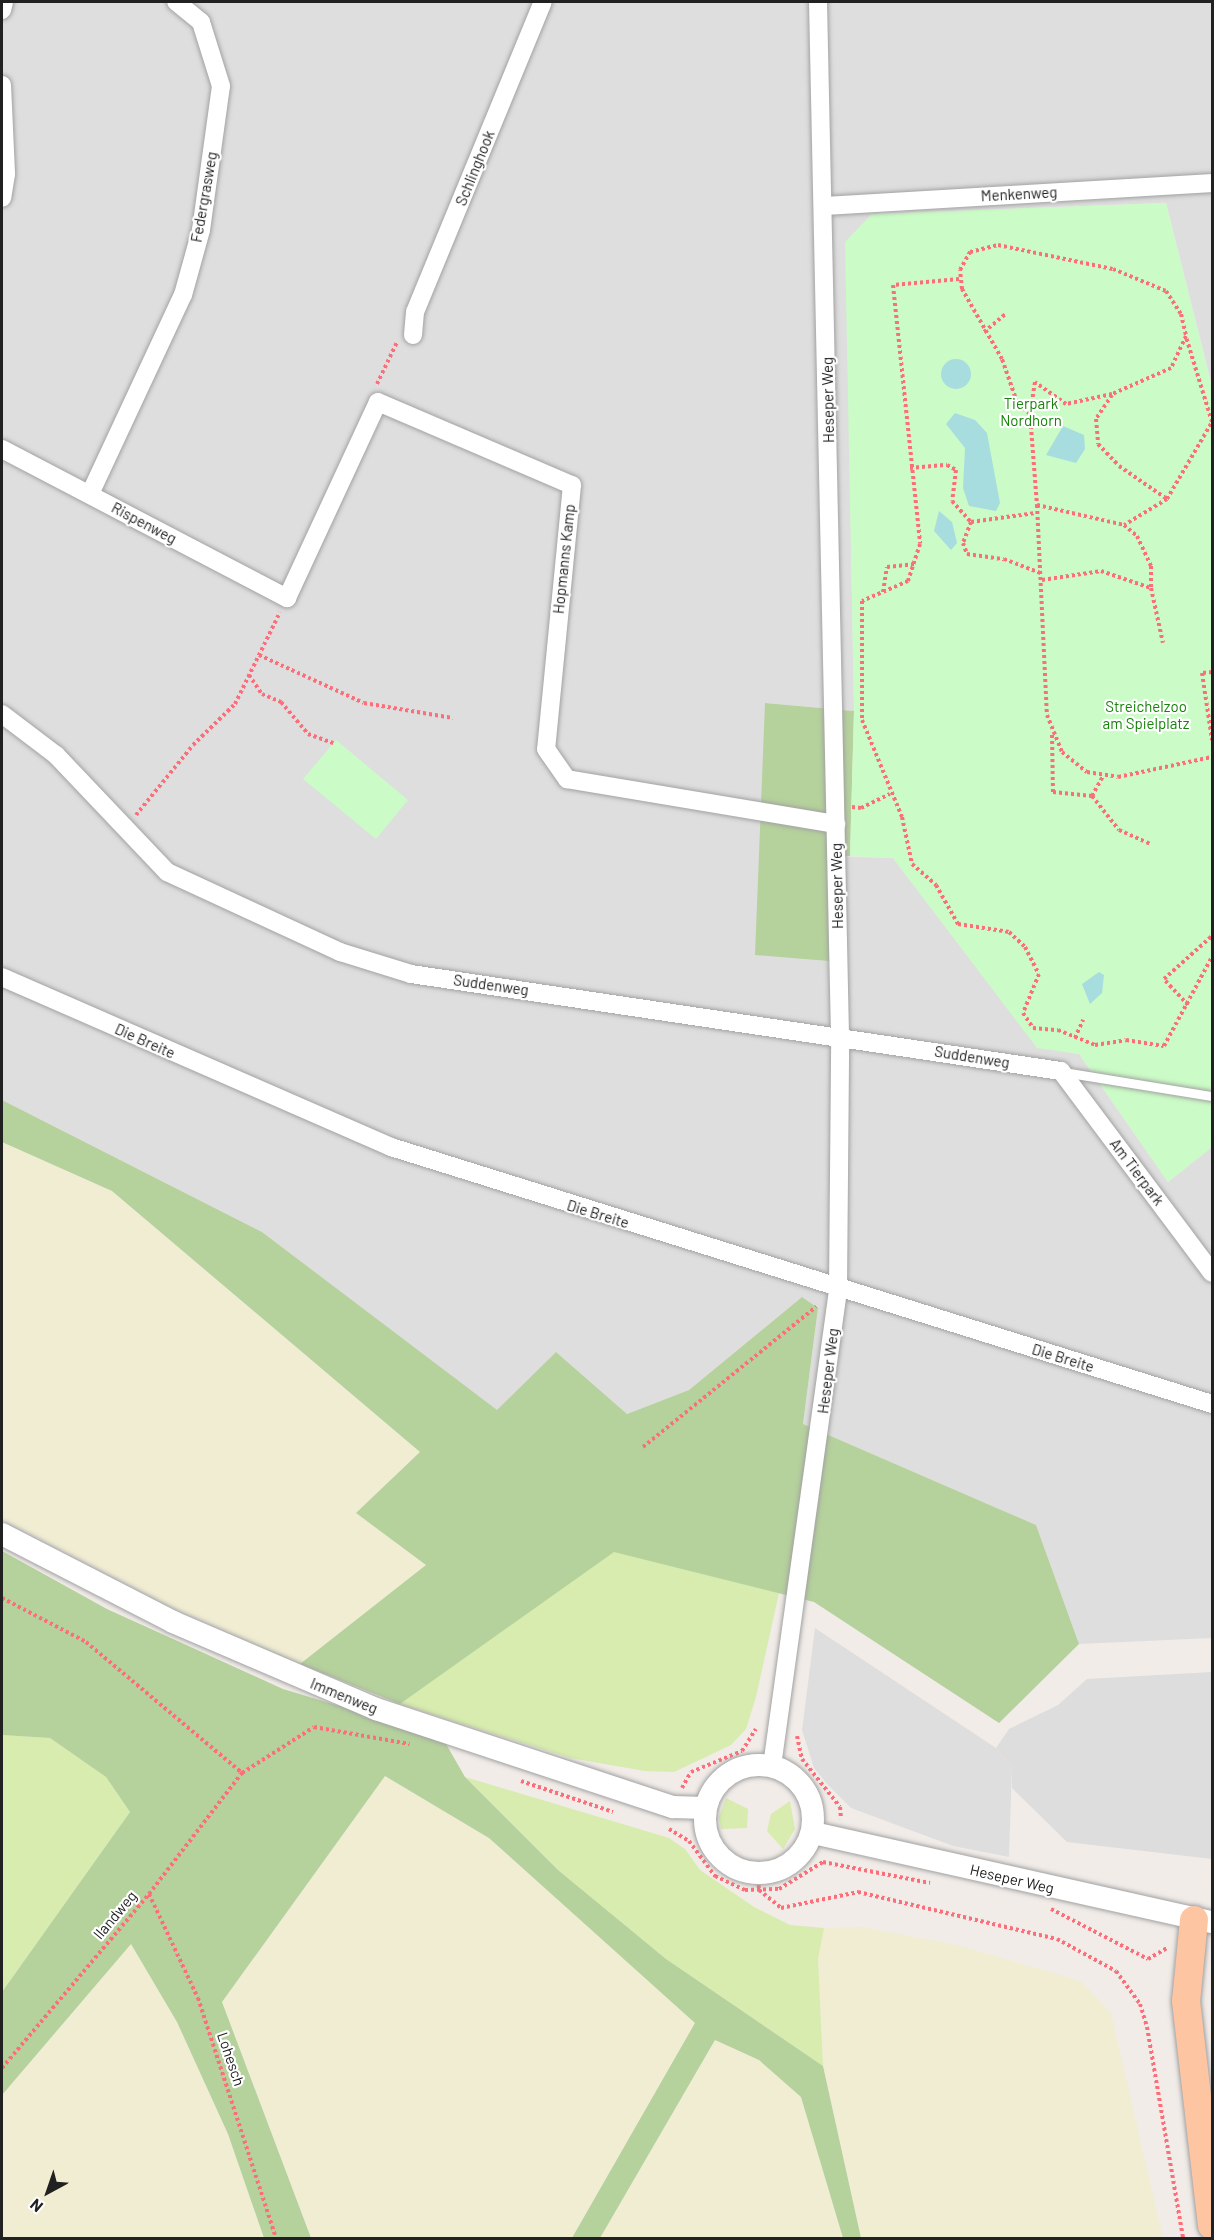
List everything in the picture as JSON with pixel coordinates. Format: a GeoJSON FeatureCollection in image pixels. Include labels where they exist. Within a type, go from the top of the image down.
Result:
{"type":"FeatureCollection","features":[{"type":"Feature","properties":{"kind":"main road"},"geometry":{"type":"LineString","coordinates":[[1203,1921],[1188,1948],[1186,2001],[1212,2226]]}},
{"type":"Feature","properties":{"kind":"street"},"geometry":{"type":"LineString","coordinates":[[2,10],[4,2]]}},
{"type":"Feature","properties":{"kind":"street","name":"Federgrasweg"},"geometry":{"type":"LineString","coordinates":[[90,494],[183,295],[201,230],[221,86],[201,22],[176,2]]}},
{"type":"Feature","properties":{"kind":"street","name":"Schlinghook"},"geometry":{"type":"LineString","coordinates":[[413,335],[415,312],[543,2]]}},
{"type":"Feature","properties":{"kind":"street","name":"Heseper Weg"},"geometry":{"type":"LineString","coordinates":[[772,1766],[838,1289],[840,1035],[825,206],[818,2]]}},
{"type":"Feature","properties":{"kind":"street"},"geometry":{"type":"LineString","coordinates":[[2,86],[2,198]]}},
{"type":"Feature","properties":{"kind":"street","name":"Menkenweg"},"geometry":{"type":"LineString","coordinates":[[825,206],[1212,183]]}},
{"type":"Feature","properties":{"kind":"street"},"geometry":{"type":"LineString","coordinates":[[287,598],[378,402]]}},
{"type":"Feature","properties":{"kind":"street","name":"Hopmanns Kamp"},"geometry":{"type":"LineString","coordinates":[[378,402],[572,485],[546,749],[567,779],[836,824]]}},
{"type":"Feature","properties":{"kind":"street","name":"Rispenweg"},"geometry":{"type":"LineString","coordinates":[[2,449],[287,598]]}},
{"type":"Feature","properties":{"kind":"street","name":"Suddenweg"},"geometry":{"type":"LineString","coordinates":[[2,714],[56,755],[124,830],[167,872],[340,952],[411,974],[840,1035],[1061,1071]]}},
{"type":"Feature","properties":{"kind":"street","name":"Die Breite"},"geometry":{"type":"LineString","coordinates":[[2,978],[391,1147],[838,1289],[1212,1404]]}},
{"type":"Feature","properties":{"kind":"street","name":"Am Tierpark"},"geometry":{"type":"LineString","coordinates":[[1061,1071],[1212,1274]]}},
{"type":"Feature","properties":{"kind":"street","name":"Immenweg"},"geometry":{"type":"LineString","coordinates":[[2,1534],[173,1622],[376,1709],[673,1807],[705,1808]]}},
{"type":"Feature","properties":{"kind":"street"},"geometry":{"type":"LineString","coordinates":[[751,1764],[772,1766],[801,1784],[811,1804],[813,1833],[788,1865],[759,1882],[721,1858],[705,1832],[705,1808],[712,1790],[730,1772],[751,1764]]}},
{"type":"Feature","properties":{"kind":"street","name":"Heseper Weg"},"geometry":{"type":"LineString","coordinates":[[813,1833],[1203,1921]]}},
{"type":"Feature","properties":{"kind":"lane"},"geometry":{"type":"LineString","coordinates":[[1061,1071],[1212,1096]]}},
{"type":"Feature","properties":{"kind":"path"},"geometry":{"type":"LineString","coordinates":[[1030,414],[1017,402],[1002,359],[984,332],[959,279],[970,252],[992,244],[1113,269],[1166,291],[1181,314],[1212,423],[1167,499],[1124,525]]}},
{"type":"Feature","properties":{"kind":"path"},"geometry":{"type":"LineString","coordinates":[[959,279],[893,285],[912,500],[921,521],[916,564],[908,581],[862,601],[862,720],[890,794],[912,864],[936,885],[950,916],[964,927],[1009,932],[1035,964],[1039,974],[1023,1012],[1026,1025],[1095,1045],[1126,1040],[1164,1046],[1212,957]]}},
{"type":"Feature","properties":{"kind":"path"},"geometry":{"type":"LineString","coordinates":[[984,332],[1007,313]]}},
{"type":"Feature","properties":{"kind":"path"},"geometry":{"type":"LineString","coordinates":[[378,402],[375,389],[395,343],[413,335]]}},
{"type":"Feature","properties":{"kind":"path"},"geometry":{"type":"LineString","coordinates":[[1151,844],[1119,830],[1092,796],[1053,792],[1052,732],[1047,715],[1042,580],[1035,513],[1037,505],[1030,414],[1035,382],[1066,404],[1112,394],[1163,374],[1186,336]]}},
{"type":"Feature","properties":{"kind":"path"},"geometry":{"type":"LineString","coordinates":[[1112,394],[1096,419],[1098,444],[1119,466],[1167,499]]}},
{"type":"Feature","properties":{"kind":"path"},"geometry":{"type":"LineString","coordinates":[[910,468],[947,465],[956,470],[952,501],[971,522]]}},
{"type":"Feature","properties":{"kind":"path"},"geometry":{"type":"LineString","coordinates":[[1037,505],[1124,525],[1137,536],[1151,566],[1151,588],[1163,643]]}},
{"type":"Feature","properties":{"kind":"path"},"geometry":{"type":"LineString","coordinates":[[971,522],[1035,513]]}},
{"type":"Feature","properties":{"kind":"path"},"geometry":{"type":"LineString","coordinates":[[971,522],[963,543],[967,554],[1004,559],[1041,573]]}},
{"type":"Feature","properties":{"kind":"path"},"geometry":{"type":"LineString","coordinates":[[884,592],[887,567],[916,564]]}},
{"type":"Feature","properties":{"kind":"path"},"geometry":{"type":"LineString","coordinates":[[1042,580],[1101,571],[1151,588]]}},
{"type":"Feature","properties":{"kind":"path"},"geometry":{"type":"LineString","coordinates":[[124,830],[193,744],[234,704],[287,598]]}},
{"type":"Feature","properties":{"kind":"path"},"geometry":{"type":"LineString","coordinates":[[259,655],[364,703],[453,718]]}},
{"type":"Feature","properties":{"kind":"path"},"geometry":{"type":"LineString","coordinates":[[1212,672],[1202,673],[1212,740]]}},
{"type":"Feature","properties":{"kind":"path"},"geometry":{"type":"LineString","coordinates":[[249,675],[262,694],[281,702],[308,734],[333,743]]}},
{"type":"Feature","properties":{"kind":"path"},"geometry":{"type":"LineString","coordinates":[[1052,732],[1072,762],[1103,776],[1212,757]]}},
{"type":"Feature","properties":{"kind":"path"},"geometry":{"type":"LineString","coordinates":[[1092,796],[1103,776]]}},
{"type":"Feature","properties":{"kind":"path"},"geometry":{"type":"LineString","coordinates":[[836,804],[861,808],[890,794]]}},
{"type":"Feature","properties":{"kind":"path"},"geometry":{"type":"LineString","coordinates":[[1188,1005],[1164,979],[1212,936]]}},
{"type":"Feature","properties":{"kind":"path"},"geometry":{"type":"LineString","coordinates":[[1076,1038],[1083,1020]]}},
{"type":"Feature","properties":{"kind":"path"},"geometry":{"type":"LineString","coordinates":[[643,1447],[838,1289]]}},
{"type":"Feature","properties":{"kind":"path"},"geometry":{"type":"LineString","coordinates":[[2,1598],[86,1642],[242,1773]]}},
{"type":"Feature","properties":{"kind":"path"},"geometry":{"type":"LineString","coordinates":[[673,1830],[673,1807],[687,1776],[742,1751],[758,1722]]}},
{"type":"Feature","properties":{"kind":"path","name":"Ilandweg"},"geometry":{"type":"LineString","coordinates":[[2,2068],[149,1894],[242,1773],[314,1727],[419,1746]]}},
{"type":"Feature","properties":{"kind":"path"},"geometry":{"type":"LineString","coordinates":[[796,1732],[802,1760],[842,1812],[831,1863]]}},
{"type":"Feature","properties":{"kind":"path"},"geometry":{"type":"LineString","coordinates":[[514,1779],[623,1815]]}},
{"type":"Feature","properties":{"kind":"path"},"geometry":{"type":"LineString","coordinates":[[664,1828],[673,1830],[689,1841],[715,1876],[759,1882],[779,1889],[812,1865],[831,1863],[936,1884]]}},
{"type":"Feature","properties":{"kind":"path"},"geometry":{"type":"LineString","coordinates":[[759,1882],[781,1908],[858,1892],[994,1920],[1057,1939],[1116,1971],[1140,2004],[1147,2027],[1183,2238]]}},
{"type":"Feature","properties":{"kind":"path","name":"Lohesch"},"geometry":{"type":"LineString","coordinates":[[149,1894],[198,1998],[276,2238]]}},
{"type":"Feature","properties":{"kind":"path"},"geometry":{"type":"LineString","coordinates":[[1040,1906],[1148,1959],[1173,1943],[1188,1948]]}},
{"type":"Feature","properties":{"kind":"shaded area"},"geometry":{"type":"Polygon","coordinates":[[[2,2],[1212,2],[1212,386],[1166,203],[872,214],[846,242],[854,711],[765,703],[828,856],[893,858],[1037,1047],[1079,1054],[1168,1182],[1212,1147],[1212,1638],[1079,1644],[1036,1525],[803,1424],[818,1308],[802,1297],[689,1390],[627,1414],[556,1352],[497,1411],[262,1232],[2,1100],[2,2]]]}},
{"type":"Feature","properties":{"kind":"shaded area"},"geometry":{"type":"Polygon","coordinates":[[[2,1142],[112,1191],[420,1452],[427,1565],[300,1664],[168,1605],[2,1519],[2,1142]]]}},
{"type":"Feature","properties":{"kind":"shaded area"},"geometry":{"type":"Polygon","coordinates":[[[815,1628],[996,1748],[1012,1767],[1009,1857],[953,1846],[851,1808],[828,1785],[814,1768],[802,1730],[815,1628]]]}},
{"type":"Feature","properties":{"kind":"shaded area"},"geometry":{"type":"Polygon","coordinates":[[[1212,1672],[1212,1859],[1067,1842],[1012,1788],[1012,1767],[996,1748],[1009,1729],[1058,1705],[1087,1679],[1212,1672]]]}},
{"type":"Feature","properties":{"kind":"shaded area"},"geometry":{"type":"Polygon","coordinates":[[[385,1776],[489,1838],[696,2023],[572,2238],[311,2238],[222,2002],[385,1776]]]}},
{"type":"Feature","properties":{"kind":"shaded area"},"geometry":{"type":"Polygon","coordinates":[[[862,1927],[957,1945],[1081,1981],[1111,2013],[1163,2238],[861,2238],[823,2066],[818,1959],[824,1928],[862,1927]]]}},
{"type":"Feature","properties":{"kind":"shaded area"},"geometry":{"type":"Polygon","coordinates":[[[131,1944],[177,2022],[228,2134],[264,2238],[2,2238],[2,2095],[131,1944]]]}},
{"type":"Feature","properties":{"kind":"shaded area"},"geometry":{"type":"Polygon","coordinates":[[[715,2040],[759,2060],[801,2097],[843,2238],[600,2238],[715,2040]]]}},
{"type":"Feature","properties":{"kind":"green space","name":"Tierpark Nordhorn"},"geometry":{"type":"Polygon","coordinates":[[[1166,203],[1212,387],[1212,1147],[1168,1182],[1079,1054],[1037,1048],[893,858],[850,856],[854,711],[845,242],[872,214],[1166,203]]]}},
{"type":"Feature","properties":{"kind":"green space"},"geometry":{"type":"Polygon","coordinates":[[[765,703],[854,711],[850,856],[828,857],[829,961],[755,955],[765,703]]]}},
{"type":"Feature","properties":{"kind":"green space"},"geometry":{"type":"Polygon","coordinates":[[[336,740],[408,800],[376,839],[303,779],[336,740]]]}},
{"type":"Feature","properties":{"kind":"green space"},"geometry":{"type":"Polygon","coordinates":[[[2,1100],[262,1232],[497,1410],[556,1352],[627,1414],[689,1390],[802,1297],[818,1308],[803,1424],[1036,1525],[1079,1644],[999,1723],[814,1602],[614,1552],[400,1704],[300,1664],[426,1565],[356,1513],[420,1452],[112,1191],[2,1142],[2,1100]]]}},
{"type":"Feature","properties":{"kind":"green space"},"geometry":{"type":"Polygon","coordinates":[[[2,1551],[107,1609],[283,1689],[442,1737],[465,1777],[558,1870],[666,1959],[823,2066],[861,2238],[843,2238],[801,2097],[759,2060],[715,2040],[600,2238],[572,2238],[695,2023],[489,1838],[385,1776],[222,2002],[311,2238],[264,2238],[228,2134],[177,2022],[131,1944],[2,2095],[2,1992],[130,1812],[106,1777],[50,1738],[2,1735],[2,1551]]]}},
{"type":"Feature","properties":{"kind":"green space"},"geometry":{"type":"Polygon","coordinates":[[[614,1551],[779,1593],[756,1697],[746,1729],[731,1745],[674,1772],[645,1771],[570,1758],[400,1704],[614,1551]]]}},
{"type":"Feature","properties":{"kind":"green space"},"geometry":{"type":"Polygon","coordinates":[[[2,1735],[50,1738],[106,1777],[130,1812],[2,1992],[2,1735]]]}},
{"type":"Feature","properties":{"kind":"green space"},"geometry":{"type":"Polygon","coordinates":[[[465,1777],[669,1838],[685,1849],[700,1870],[754,1907],[790,1925],[824,1928],[818,1959],[823,2066],[666,1959],[558,1870],[465,1777]]]}},
{"type":"Feature","properties":{"kind":"green space"},"geometry":{"type":"Polygon","coordinates":[[[726,1798],[748,1809],[747,1828],[721,1829],[719,1817],[726,1798]]]}},
{"type":"Feature","properties":{"kind":"green space"},"geometry":{"type":"Polygon","coordinates":[[[790,1801],[795,1829],[783,1849],[767,1831],[771,1814],[790,1801]]]}},
{"type":"Feature","properties":{"kind":"water"},"geometry":{"type":"Polygon","coordinates":[[[956,359],[967,363],[971,374],[967,385],[956,389],[945,385],[941,374],[945,363],[956,359]]]}},
{"type":"Feature","properties":{"kind":"water"},"geometry":{"type":"Polygon","coordinates":[[[955,413],[975,420],[987,433],[1000,503],[996,511],[969,506],[963,488],[965,448],[946,424],[955,413]]]}},
{"type":"Feature","properties":{"kind":"water"},"geometry":{"type":"Polygon","coordinates":[[[1063,426],[1084,435],[1085,449],[1076,463],[1046,455],[1063,426]]]}},
{"type":"Feature","properties":{"kind":"water"},"geometry":{"type":"Polygon","coordinates":[[[939,511],[952,522],[957,543],[951,550],[934,531],[939,511]]]}},
{"type":"Feature","properties":{"kind":"water"},"geometry":{"type":"Polygon","coordinates":[[[1099,972],[1104,975],[1102,993],[1090,1004],[1082,984],[1099,972]]]}},
{"type":"Feature","properties":{"kind":"park label","name":"Streichelzoo am Spielplatz"},"geometry":{"type":"Point","coordinates":[1146,714]}}]}
